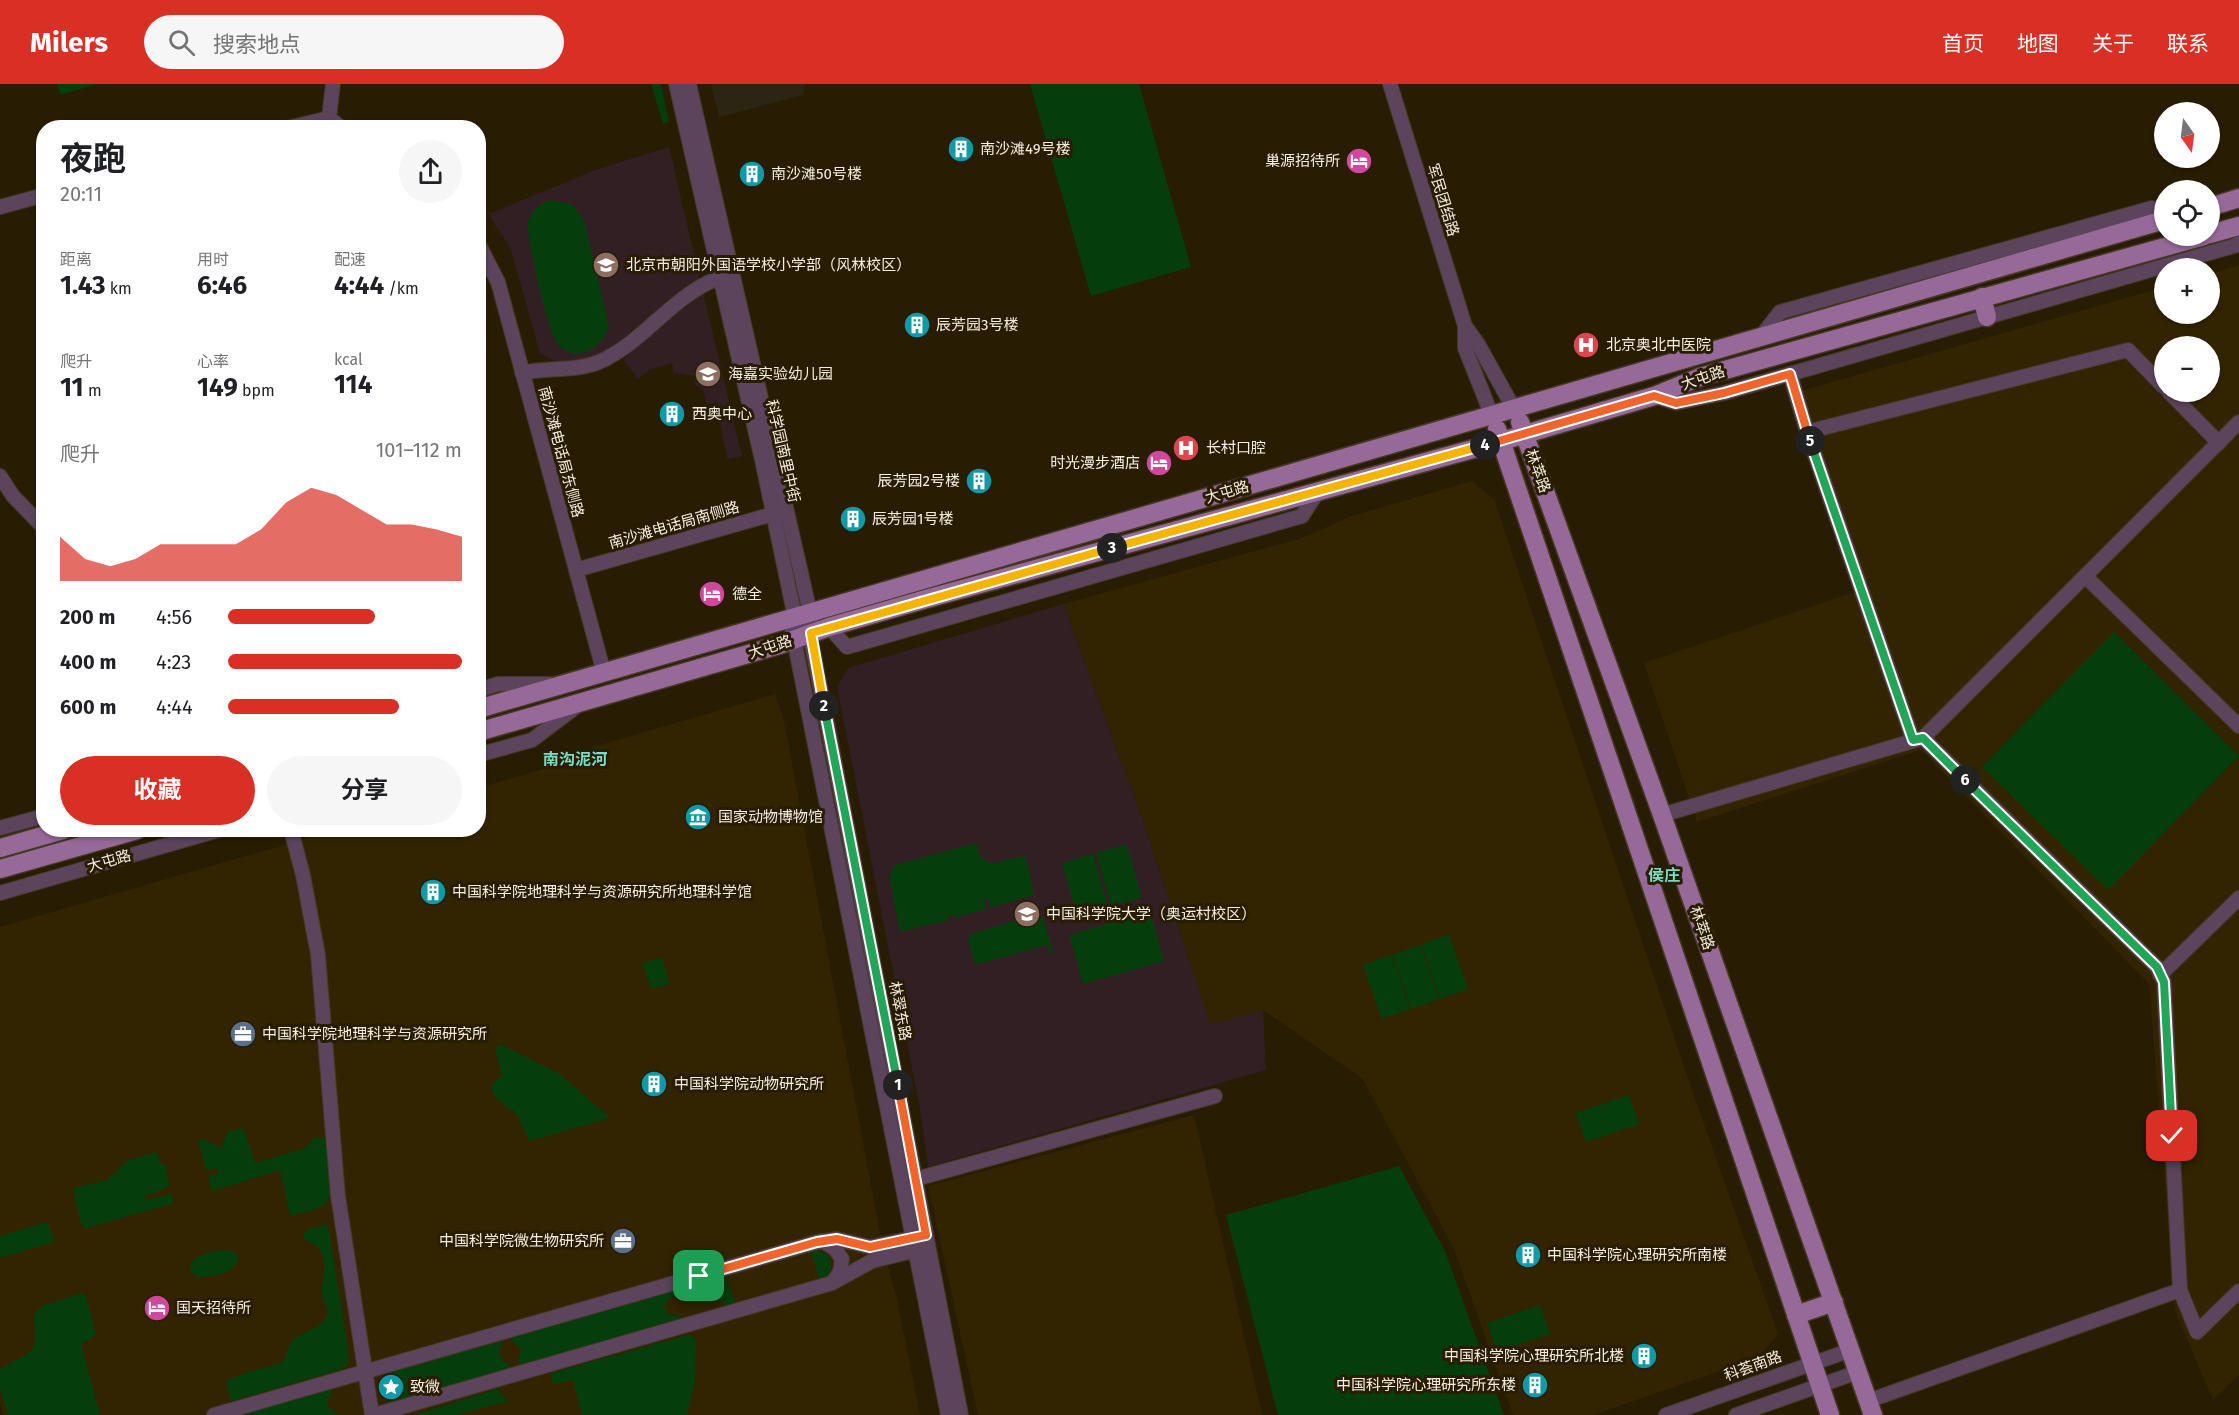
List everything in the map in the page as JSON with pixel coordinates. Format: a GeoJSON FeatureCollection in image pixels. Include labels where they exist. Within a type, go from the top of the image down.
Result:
{"type":"FeatureCollection","features":[{"type":"Feature","properties":{"kind":"main road"},"geometry":{"type":"LineString","coordinates":[[2220,204],[2239,198]]}},
{"type":"Feature","properties":{"kind":"main road","name":"大屯路"},"geometry":{"type":"LineString","coordinates":[[486,707],[1759,339],[2154,221]]}},
{"type":"Feature","properties":{"kind":"main road"},"geometry":{"type":"LineString","coordinates":[[2220,231],[2239,226]]}},
{"type":"Feature","properties":{"kind":"main road","name":"大屯路"},"geometry":{"type":"LineString","coordinates":[[486,730],[810,634],[1319,490],[1502,441],[1654,396],[1700,377],[2168,246]]}},
{"type":"Feature","properties":{"kind":"main road"},"geometry":{"type":"LineString","coordinates":[[1982,297],[1988,317]]}},
{"type":"Feature","properties":{"kind":"main road","name":"林萃路"},"geometry":{"type":"LineString","coordinates":[[1514,409],[1662,815],[1871,1408]]}},
{"type":"Feature","properties":{"kind":"main road","name":"林萃路"},"geometry":{"type":"LineString","coordinates":[[1492,416],[1830,1415]]}},
{"type":"Feature","properties":{"kind":"main road"},"geometry":{"type":"LineString","coordinates":[[1516,482],[1539,474]]}},
{"type":"Feature","properties":{"kind":"main road"},"geometry":{"type":"LineString","coordinates":[[801,616],[810,634]]}},
{"type":"Feature","properties":{"kind":"main road"},"geometry":{"type":"LineString","coordinates":[[0,848],[38,837]]}},
{"type":"Feature","properties":{"kind":"main road","name":"大屯路"},"geometry":{"type":"LineString","coordinates":[[0,869],[112,837]]}},
{"type":"Feature","properties":{"kind":"main road"},"geometry":{"type":"LineString","coordinates":[[1796,1315],[1834,1302]]}},
{"type":"Feature","properties":{"kind":"street"},"geometry":{"type":"LineString","coordinates":[[329,118],[333,84]]}},
{"type":"Feature","properties":{"kind":"street"},"geometry":{"type":"LineString","coordinates":[[676,84],[726,275]]}},
{"type":"Feature","properties":{"kind":"street","name":"科学园南里中街"},"geometry":{"type":"LineString","coordinates":[[682,84],[801,616]]}},
{"type":"Feature","properties":{"kind":"street"},"geometry":{"type":"LineString","coordinates":[[689,84],[726,275],[801,616]]}},
{"type":"Feature","properties":{"kind":"street","name":"军民团结路"},"geometry":{"type":"LineString","coordinates":[[1390,84],[1465,326],[1465,348],[1492,416]]}},
{"type":"Feature","properties":{"kind":"street"},"geometry":{"type":"LineString","coordinates":[[321,120],[329,118]]}},
{"type":"Feature","properties":{"kind":"street"},"geometry":{"type":"LineString","coordinates":[[0,207],[36,197]]}},
{"type":"Feature","properties":{"kind":"street"},"geometry":{"type":"LineString","coordinates":[[1654,396],[1676,403],[1724,393],[2239,243]]}},
{"type":"Feature","properties":{"kind":"street","name":"南沙滩电话局东侧路"},"geometry":{"type":"LineString","coordinates":[[486,259],[498,282],[604,673]]}},
{"type":"Feature","properties":{"kind":"street"},"geometry":{"type":"LineString","coordinates":[[522,373],[573,369],[599,362],[622,349],[694,290],[726,275]]}},
{"type":"Feature","properties":{"kind":"street","name":"军民团结路"},"geometry":{"type":"LineString","coordinates":[[1465,326],[1478,344],[1514,409]]}},
{"type":"Feature","properties":{"kind":"street"},"geometry":{"type":"LineString","coordinates":[[1807,432],[2128,350],[2154,377]]}},
{"type":"Feature","properties":{"kind":"street"},"geometry":{"type":"LineString","coordinates":[[1790,374],[1807,432],[1918,739],[2157,967],[2164,982],[2180,1290],[2197,1332],[2239,1291]]}},
{"type":"Feature","properties":{"kind":"street"},"geometry":{"type":"LineString","coordinates":[[2179,402],[2219,443]]}},
{"type":"Feature","properties":{"kind":"street"},"geometry":{"type":"LineString","coordinates":[[1662,815],[1918,739],[2239,423]]}},
{"type":"Feature","properties":{"kind":"street"},"geometry":{"type":"LineString","coordinates":[[0,476],[13,496],[36,520]]}},
{"type":"Feature","properties":{"kind":"street","name":"南沙滩电话局南侧路"},"geometry":{"type":"LineString","coordinates":[[576,570],[777,512]]}},
{"type":"Feature","properties":{"kind":"street"},"geometry":{"type":"LineString","coordinates":[[2085,576],[2239,726]]}},
{"type":"Feature","properties":{"kind":"street","name":"林翠东路"},"geometry":{"type":"LineString","coordinates":[[810,634],[916,1179],[921,1242],[961,1415]]}},
{"type":"Feature","properties":{"kind":"street","name":"林翠东路"},"geometry":{"type":"LineString","coordinates":[[810,634],[921,1242],[948,1415]]}},
{"type":"Feature","properties":{"kind":"street","name":"大屯路"},"geometry":{"type":"LineString","coordinates":[[486,688],[498,684],[567,684]]}},
{"type":"Feature","properties":{"kind":"street","name":"大屯路"},"geometry":{"type":"LineString","coordinates":[[486,753],[532,740],[581,703]]}},
{"type":"Feature","properties":{"kind":"street"},"geometry":{"type":"LineString","coordinates":[[0,828],[36,818]]}},
{"type":"Feature","properties":{"kind":"street","name":"大屯路"},"geometry":{"type":"LineString","coordinates":[[0,892],[194,837]]}},
{"type":"Feature","properties":{"kind":"street"},"geometry":{"type":"LineString","coordinates":[[293,837],[303,875],[318,955],[331,1140],[364,1372],[373,1415],[832,1283],[872,1261],[921,1242]]}},
{"type":"Feature","properties":{"kind":"street"},"geometry":{"type":"LineString","coordinates":[[2160,975],[2239,898]]}},
{"type":"Feature","properties":{"kind":"street"},"geometry":{"type":"LineString","coordinates":[[916,1179],[1215,1096]]}},
{"type":"Feature","properties":{"kind":"street"},"geometry":{"type":"LineString","coordinates":[[214,1415],[823,1241],[837,1239],[863,1247],[921,1242]]}},
{"type":"Feature","properties":{"kind":"street"},"geometry":{"type":"LineString","coordinates":[[823,1241],[835,1249],[842,1258],[840,1272],[832,1283]]}},
{"type":"Feature","properties":{"kind":"street"},"geometry":{"type":"LineString","coordinates":[[1871,1408],[2180,1290]]}},
{"type":"Feature","properties":{"kind":"street","name":"科荟南路"},"geometry":{"type":"LineString","coordinates":[[1666,1415],[1851,1350]]}},
{"type":"Feature","properties":{"kind":"street"},"geometry":{"type":"LineString","coordinates":[[1736,1415],[1858,1372]]}},
{"type":"Feature","properties":{"kind":"shaded area"},"geometry":{"type":"Polygon","coordinates":[[[711,84],[805,84],[803,95],[719,117],[711,84]]]}},
{"type":"Feature","properties":{"kind":"shaded area","name":"北京市朝阳外国语学校小学部（风林校区）"},"geometry":{"type":"Polygon","coordinates":[[[669,147],[700,280],[671,299],[603,355],[572,361],[555,361],[540,354],[511,250],[489,214],[595,170],[669,147]]]}},
{"type":"Feature","properties":{"kind":"shaded area"},"geometry":{"type":"Polygon","coordinates":[[[2239,265],[2239,1375],[2213,1400],[2175,1311],[2149,984],[1921,750],[1697,822],[1644,663],[1854,592],[1787,395],[2154,290],[2154,324],[2220,324],[2220,271],[2239,265]]]}},
{"type":"Feature","properties":{"kind":"shaded area","name":"海嘉实验幼儿园"},"geometry":{"type":"Polygon","coordinates":[[[703,292],[742,456],[727,459],[717,402],[707,405],[703,390],[694,383],[695,376],[674,373],[672,363],[649,370],[638,379],[623,359],[703,292]]]}},
{"type":"Feature","properties":{"kind":"shaded area"},"geometry":{"type":"Polygon","coordinates":[[[1472,481],[1494,499],[1684,1067],[1778,1334],[1758,1358],[1593,1415],[1513,1415],[1454,1249],[1363,1079],[1263,1010],[1210,1025],[1142,818],[1063,604],[1302,538],[1352,516],[1472,481]]]}},
{"type":"Feature","properties":{"kind":"shaded area","name":"中国科学院大学（奥运村校区）"},"geometry":{"type":"Polygon","coordinates":[[[1063,604],[1142,818],[1210,1024],[1263,1010],[1266,1070],[928,1167],[921,1114],[837,687],[848,668],[1063,604]]]}},
{"type":"Feature","properties":{"kind":"shaded area"},"geometry":{"type":"Polygon","coordinates":[[[775,694],[784,721],[882,1244],[897,1299],[920,1415],[3,1415],[0,1403],[0,927],[312,837],[486,837],[486,786],[556,765],[593,747],[775,694]]]}},
{"type":"Feature","properties":{"kind":"shaded area"},"geometry":{"type":"Polygon","coordinates":[[[1194,1115],[1262,1415],[978,1415],[928,1186],[1194,1115]]]}},
{"type":"Feature","properties":{"kind":"green space"},"geometry":{"type":"Polygon","coordinates":[[[57,84],[98,84],[60,95],[57,84]]]}},
{"type":"Feature","properties":{"kind":"green space"},"geometry":{"type":"Polygon","coordinates":[[[651,84],[661,84],[669,122],[663,124],[651,84]]]}},
{"type":"Feature","properties":{"kind":"green space"},"geometry":{"type":"Polygon","coordinates":[[[1030,84],[1139,84],[1191,267],[1091,296],[1030,84]]]}},
{"type":"Feature","properties":{"kind":"green space"},"geometry":{"type":"Polygon","coordinates":[[[550,200],[572,204],[584,220],[609,325],[601,341],[595,347],[580,353],[572,353],[564,349],[553,336],[534,263],[528,222],[536,208],[550,200]]]}},
{"type":"Feature","properties":{"kind":"green space"},"geometry":{"type":"Polygon","coordinates":[[[2114,632],[2239,756],[2108,890],[1982,767],[2114,632]]]}},
{"type":"Feature","properties":{"kind":"green space"},"geometry":{"type":"Polygon","coordinates":[[[976,843],[982,858],[992,863],[997,864],[1000,861],[1026,856],[1034,895],[990,908],[988,900],[984,900],[986,909],[955,918],[954,915],[948,916],[949,920],[900,932],[889,876],[895,865],[976,843]]]}},
{"type":"Feature","properties":{"kind":"green space"},"geometry":{"type":"Polygon","coordinates":[[[1127,844],[1142,898],[1111,906],[1096,853],[1127,844]]]}},
{"type":"Feature","properties":{"kind":"green space"},"geometry":{"type":"Polygon","coordinates":[[[1093,854],[1108,907],[1077,916],[1062,863],[1093,854]]]}},
{"type":"Feature","properties":{"kind":"green space"},"geometry":{"type":"Polygon","coordinates":[[[1150,911],[1164,961],[1083,984],[1069,935],[1150,911]]]}},
{"type":"Feature","properties":{"kind":"green space"},"geometry":{"type":"Polygon","coordinates":[[[1036,914],[1043,918],[1053,952],[1051,956],[1047,945],[975,965],[968,941],[971,934],[1036,914]]]}},
{"type":"Feature","properties":{"kind":"green space"},"geometry":{"type":"Polygon","coordinates":[[[1449,935],[1468,989],[1440,999],[1421,944],[1449,935]]]}},
{"type":"Feature","properties":{"kind":"green space"},"geometry":{"type":"Polygon","coordinates":[[[1420,945],[1439,999],[1411,1009],[1392,955],[1420,945]]]}},
{"type":"Feature","properties":{"kind":"green space"},"geometry":{"type":"Polygon","coordinates":[[[1391,955],[1410,1009],[1382,1019],[1363,965],[1391,955]]]}},
{"type":"Feature","properties":{"kind":"green space"},"geometry":{"type":"Polygon","coordinates":[[[662,957],[669,984],[651,989],[643,963],[662,957]]]}},
{"type":"Feature","properties":{"kind":"green space"},"geometry":{"type":"Polygon","coordinates":[[[500,1044],[560,1074],[610,1118],[529,1141],[518,1116],[495,1097],[491,1086],[502,1075],[495,1049],[500,1044]]]}},
{"type":"Feature","properties":{"kind":"green space"},"geometry":{"type":"Polygon","coordinates":[[[1629,1095],[1639,1124],[1586,1142],[1576,1113],[1629,1095]]]}},
{"type":"Feature","properties":{"kind":"green space"},"geometry":{"type":"Polygon","coordinates":[[[243,1128],[255,1163],[306,1148],[314,1138],[325,1138],[331,1182],[331,1191],[326,1203],[290,1216],[280,1170],[212,1191],[208,1176],[218,1174],[217,1168],[206,1170],[198,1141],[203,1139],[222,1148],[227,1132],[243,1128]]]}},
{"type":"Feature","properties":{"kind":"green space"},"geometry":{"type":"Polygon","coordinates":[[[157,1152],[161,1164],[164,1164],[170,1186],[145,1196],[146,1200],[172,1194],[174,1203],[87,1228],[82,1226],[73,1192],[74,1188],[107,1180],[129,1160],[157,1152]]]}},
{"type":"Feature","properties":{"kind":"green space"},"geometry":{"type":"Polygon","coordinates":[[[1399,1166],[1445,1251],[1504,1415],[1278,1415],[1226,1215],[1399,1166]]]}},
{"type":"Feature","properties":{"kind":"green space"},"geometry":{"type":"Polygon","coordinates":[[[48,1222],[54,1242],[0,1258],[0,1236],[48,1222]]]}},
{"type":"Feature","properties":{"kind":"green space"},"geometry":{"type":"Polygon","coordinates":[[[328,1225],[349,1356],[348,1364],[343,1369],[231,1401],[226,1382],[243,1374],[283,1362],[292,1340],[323,1323],[328,1312],[322,1294],[324,1260],[318,1248],[305,1240],[303,1233],[310,1228],[328,1225]]]}},
{"type":"Feature","properties":{"kind":"green space"},"geometry":{"type":"Polygon","coordinates":[[[231,1250],[238,1257],[237,1263],[228,1271],[197,1277],[189,1269],[194,1259],[199,1256],[231,1250]]]}},
{"type":"Feature","properties":{"kind":"green space"},"geometry":{"type":"Polygon","coordinates":[[[816,1250],[828,1255],[831,1263],[829,1274],[820,1282],[811,1251],[816,1250]]]}},
{"type":"Feature","properties":{"kind":"green space"},"geometry":{"type":"Polygon","coordinates":[[[726,1274],[736,1306],[723,1304],[715,1293],[716,1283],[726,1274]]]}},
{"type":"Feature","properties":{"kind":"green space"},"geometry":{"type":"Polygon","coordinates":[[[674,1291],[675,1294],[664,1305],[668,1314],[681,1316],[682,1319],[518,1366],[521,1349],[509,1338],[674,1291]]]}},
{"type":"Feature","properties":{"kind":"green space"},"geometry":{"type":"Polygon","coordinates":[[[81,1293],[86,1297],[96,1335],[81,1345],[100,1415],[8,1415],[0,1389],[0,1369],[31,1352],[35,1344],[34,1314],[42,1306],[81,1293]]]}},
{"type":"Feature","properties":{"kind":"green space"},"geometry":{"type":"Polygon","coordinates":[[[1540,1305],[1550,1334],[1497,1352],[1487,1323],[1540,1305]]]}},
{"type":"Feature","properties":{"kind":"green space"},"geometry":{"type":"Polygon","coordinates":[[[688,1335],[696,1339],[695,1380],[687,1415],[582,1415],[573,1380],[553,1384],[551,1373],[688,1335]]]}},
{"type":"Feature","properties":{"kind":"green space"},"geometry":{"type":"Polygon","coordinates":[[[503,1340],[499,1355],[511,1368],[397,1401],[388,1401],[379,1395],[394,1394],[399,1389],[398,1382],[392,1379],[377,1386],[385,1374],[503,1340]]]}},
{"type":"Feature","properties":{"kind":"green space"},"geometry":{"type":"Polygon","coordinates":[[[333,1388],[328,1407],[338,1415],[239,1415],[333,1388]]]}},
{"type":"Feature","properties":{"kind":"green space"},"geometry":{"type":"Polygon","coordinates":[[[497,1389],[508,1401],[456,1415],[415,1415],[497,1389]]]}},
{"type":"Feature","properties":{"kind":"place","name":"南沙滩49号楼"},"geometry":{"type":"Point","coordinates":[961,149]}},
{"type":"Feature","properties":{"kind":"place","name":"巢源招待所"},"geometry":{"type":"Point","coordinates":[1359,161]}},
{"type":"Feature","properties":{"kind":"place","name":"南沙滩50号楼"},"geometry":{"type":"Point","coordinates":[752,174]}},
{"type":"Feature","properties":{"kind":"place","name":"北京市朝阳外国语学校小学部（风林校区）"},"geometry":{"type":"Point","coordinates":[606,265]}},
{"type":"Feature","properties":{"kind":"place","name":"辰芳园3号楼"},"geometry":{"type":"Point","coordinates":[917,325]}},
{"type":"Feature","properties":{"kind":"place","name":"北京奥北中医院"},"geometry":{"type":"Point","coordinates":[1586,345]}},
{"type":"Feature","properties":{"kind":"place","name":"海嘉实验幼儿园"},"geometry":{"type":"Point","coordinates":[708,374]}},
{"type":"Feature","properties":{"kind":"place","name":"西奥中心"},"geometry":{"type":"Point","coordinates":[672,414]}},
{"type":"Feature","properties":{"kind":"place","name":"长村口腔"},"geometry":{"type":"Point","coordinates":[1186,448]}},
{"type":"Feature","properties":{"kind":"place","name":"时光漫步酒店"},"geometry":{"type":"Point","coordinates":[1159,463]}},
{"type":"Feature","properties":{"kind":"place","name":"辰芳园2号楼"},"geometry":{"type":"Point","coordinates":[979,481]}},
{"type":"Feature","properties":{"kind":"place","name":"辰芳园1号楼"},"geometry":{"type":"Point","coordinates":[853,519]}},
{"type":"Feature","properties":{"kind":"place","name":"德全"},"geometry":{"type":"Point","coordinates":[712,594]}},
{"type":"Feature","properties":{"kind":"place","name":"国家动物博物馆"},"geometry":{"type":"Point","coordinates":[698,817]}},
{"type":"Feature","properties":{"kind":"place","name":"中国科学院地理科学与资源研究所地理科学馆"},"geometry":{"type":"Point","coordinates":[433,892]}},
{"type":"Feature","properties":{"kind":"place","name":"中国科学院大学（奥运村校区）"},"geometry":{"type":"Point","coordinates":[1027,914]}},
{"type":"Feature","properties":{"kind":"place","name":"中国科学院地理科学与资源研究所"},"geometry":{"type":"Point","coordinates":[243,1034]}},
{"type":"Feature","properties":{"kind":"place","name":"中国科学院动物研究所"},"geometry":{"type":"Point","coordinates":[654,1084]}},
{"type":"Feature","properties":{"kind":"place","name":"中国科学院微生物研究所"},"geometry":{"type":"Point","coordinates":[623,1241]}},
{"type":"Feature","properties":{"kind":"place","name":"中国科学院心理研究所南楼"},"geometry":{"type":"Point","coordinates":[1528,1255]}},
{"type":"Feature","properties":{"kind":"place","name":"国天招待所"},"geometry":{"type":"Point","coordinates":[157,1308]}},
{"type":"Feature","properties":{"kind":"place","name":"中国科学院心理研究所北楼"},"geometry":{"type":"Point","coordinates":[1644,1356]}},
{"type":"Feature","properties":{"kind":"place","name":"中国科学院心理研究所东楼"},"geometry":{"type":"Point","coordinates":[1535,1385]}},
{"type":"Feature","properties":{"kind":"place","name":"致微"},"geometry":{"type":"Point","coordinates":[391,1387]}},
{"type":"Feature","properties":{"kind":"district","name":"南沟泥河"},"geometry":{"type":"Point","coordinates":[575,759]}},
{"type":"Feature","properties":{"kind":"district","name":"侯庄"},"geometry":{"type":"Point","coordinates":[1664,875]}},
{"type":"Feature","properties":{"kind":"route"},"geometry":{"type":"LineString","coordinates":[[699,1276],[817,1242],[837,1239],[870,1247],[926,1235],[811,633],[926,599],[1502,441],[1654,396],[1676,403],[1724,393],[1790,374],[1807,432],[1913,740],[1923,738],[2157,967],[2164,982],[2172,1136]]}}]}
